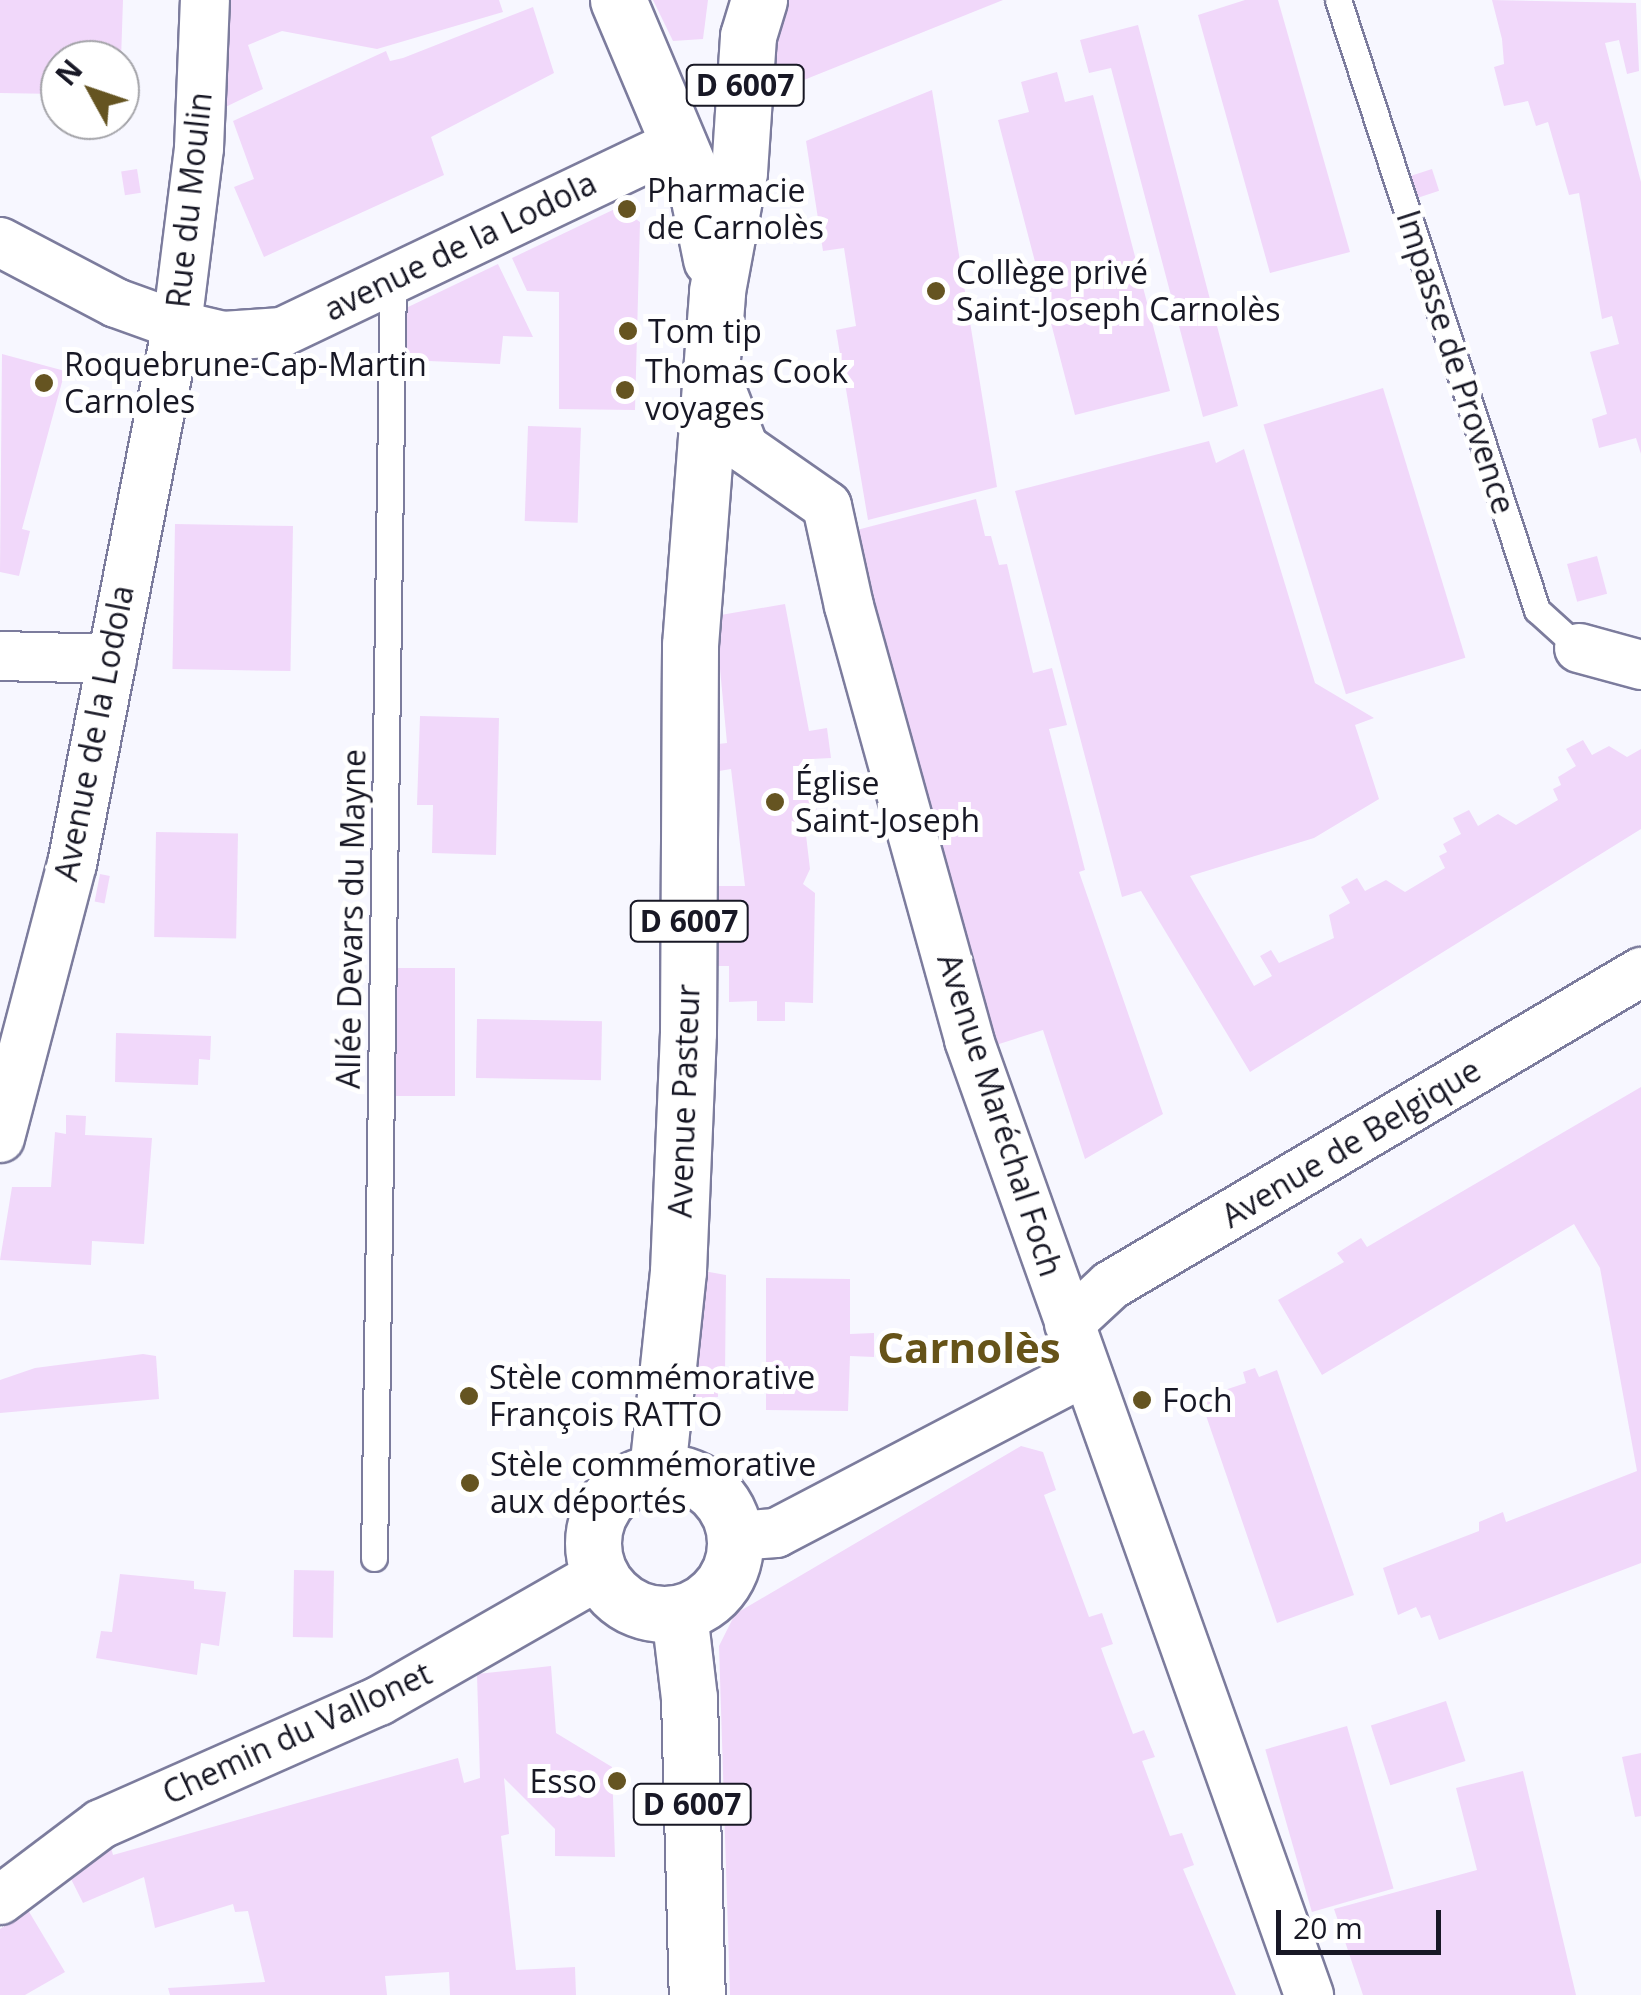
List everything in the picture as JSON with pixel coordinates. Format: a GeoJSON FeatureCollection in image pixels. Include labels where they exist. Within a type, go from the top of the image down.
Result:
{"type":"FeatureCollection","features":[{"type":"Feature","properties":{"kind":"main road"},"geometry":{"type":"LineString","coordinates":[[618,0],[696,185],[717,291]]}},
{"type":"Feature","properties":{"kind":"main road","name":"D 6007"},"geometry":{"type":"LineString","coordinates":[[714,371],[717,291],[739,172],[748,36],[759,0]]}},
{"type":"Feature","properties":{"kind":"main road","name":"Avenue Pasteur"},"geometry":{"type":"LineString","coordinates":[[656,1472],[678,1271],[688,1032],[690,645],[714,371]]}},
{"type":"Feature","properties":{"kind":"main road"},"geometry":{"type":"LineString","coordinates":[[656,1472],[694,1477],[723,1501],[736,1536],[731,1571],[710,1599],[679,1613],[634,1606],[600,1575],[592,1542],[600,1508],[624,1483],[656,1472]]}},
{"type":"Feature","properties":{"kind":"main road","name":"D 6007"},"geometry":{"type":"LineString","coordinates":[[679,1613],[689,1698],[696,1995]]}},
{"type":"Feature","properties":{"kind":"street","name":"Rue du Moulin"},"geometry":{"type":"LineString","coordinates":[[1,244],[116,303],[177,325],[199,148],[204,0]]}},
{"type":"Feature","properties":{"kind":"street","name":"avenue de la Lodola"},"geometry":{"type":"LineString","coordinates":[[177,325],[222,336],[282,332],[681,142]]}},
{"type":"Feature","properties":{"kind":"street","name":"Avenue de la Lodola"},"geometry":{"type":"LineString","coordinates":[[0,1138],[72,864],[177,325]]}},
{"type":"Feature","properties":{"kind":"street","name":"Avenue Maréchal Foch"},"geometry":{"type":"LineString","coordinates":[[714,371],[744,448],[827,506],[848,606],[970,1040],[1309,1995]]}},
{"type":"Feature","properties":{"kind":"street","name":"Impasse de Provence"},"geometry":{"type":"LineString","coordinates":[[1578,648],[1641,665]]}},
{"type":"Feature","properties":{"kind":"street"},"geometry":{"type":"LineString","coordinates":[[0,656],[112,659]]}},
{"type":"Feature","properties":{"kind":"street","name":"Avenue de Belgique"},"geometry":{"type":"LineString","coordinates":[[1070,1324],[1111,1285],[1641,972]]}},
{"type":"Feature","properties":{"kind":"street"},"geometry":{"type":"LineString","coordinates":[[736,1536],[776,1533],[1086,1370]]}},
{"type":"Feature","properties":{"kind":"street","name":"Chemin du Vallonet"},"geometry":{"type":"LineString","coordinates":[[0,1900],[101,1824],[380,1701],[600,1575]]}},
{"type":"Feature","properties":{"kind":"lane","name":"Impasse de Provence"},"geometry":{"type":"LineString","coordinates":[[1338,0],[1537,610],[1578,648]]}},
{"type":"Feature","properties":{"kind":"lane","name":"Allée Devars du Mayne"},"geometry":{"type":"LineString","coordinates":[[374,1558],[393,282]]}},
{"type":"Feature","properties":{"kind":"building"},"geometry":{"type":"Polygon","coordinates":[[[0,0],[123,0],[122,40],[40,40],[40,94],[0,93],[0,0]]]}},
{"type":"Feature","properties":{"kind":"building"},"geometry":{"type":"Polygon","coordinates":[[[226,0],[499,0],[503,12],[377,49],[282,31],[248,45],[263,89],[211,114],[226,0]]]}},
{"type":"Feature","properties":{"kind":"building"},"geometry":{"type":"Polygon","coordinates":[[[653,0],[708,0],[703,39],[673,41],[653,0]]]}},
{"type":"Feature","properties":{"kind":"building"},"geometry":{"type":"Polygon","coordinates":[[[779,0],[1003,0],[774,92],[757,78],[779,0]]]}},
{"type":"Feature","properties":{"kind":"building"},"geometry":{"type":"Polygon","coordinates":[[[1245,0],[1278,0],[1350,252],[1270,273],[1198,15],[1245,0]]]}},
{"type":"Feature","properties":{"kind":"building"},"geometry":{"type":"Polygon","coordinates":[[[1492,0],[1636,3],[1639,71],[1627,74],[1619,40],[1605,43],[1641,182],[1641,454],[1636,438],[1599,448],[1592,419],[1607,414],[1590,352],[1619,344],[1612,316],[1602,319],[1579,193],[1569,195],[1548,122],[1536,126],[1528,101],[1504,106],[1494,67],[1504,64],[1502,39],[1492,0]]]}},
{"type":"Feature","properties":{"kind":"building"},"geometry":{"type":"Polygon","coordinates":[[[533,7],[554,73],[431,137],[444,175],[264,257],[234,187],[254,179],[233,121],[386,51],[390,61],[403,58],[533,7]]]}},
{"type":"Feature","properties":{"kind":"building"},"geometry":{"type":"Polygon","coordinates":[[[1138,25],[1238,406],[1203,417],[1111,68],[1089,73],[1080,40],[1138,25]]]}},
{"type":"Feature","properties":{"kind":"building"},"geometry":{"type":"Polygon","coordinates":[[[1057,72],[1065,102],[1093,95],[1170,391],[1075,415],[998,120],[1029,112],[1021,82],[1057,72]]]}},
{"type":"Feature","properties":{"kind":"building","name":"Collège privé Saint-Joseph Carnolès"},"geometry":{"type":"Polygon","coordinates":[[[932,90],[997,487],[868,520],[836,330],[856,326],[844,248],[823,251],[806,141],[932,90]]]}},
{"type":"Feature","properties":{"kind":"building"},"geometry":{"type":"Polygon","coordinates":[[[137,169],[141,193],[125,195],[121,172],[137,169]]]}},
{"type":"Feature","properties":{"kind":"building"},"geometry":{"type":"Polygon","coordinates":[[[1432,169],[1439,191],[1411,200],[1403,178],[1432,169]]]}},
{"type":"Feature","properties":{"kind":"building"},"geometry":{"type":"Polygon","coordinates":[[[619,207],[640,222],[635,410],[559,409],[559,292],[527,291],[512,258],[619,207]]]}},
{"type":"Feature","properties":{"kind":"building"},"geometry":{"type":"Polygon","coordinates":[[[498,264],[533,337],[503,336],[500,364],[405,360],[406,308],[498,264]]]}},
{"type":"Feature","properties":{"kind":"building"},"geometry":{"type":"Polygon","coordinates":[[[2,354],[65,371],[22,529],[30,531],[19,576],[0,572],[2,354]]]}},
{"type":"Feature","properties":{"kind":"building"},"geometry":{"type":"Polygon","coordinates":[[[1383,388],[1465,658],[1346,694],[1263,425],[1383,388]]]}},
{"type":"Feature","properties":{"kind":"building"},"geometry":{"type":"Polygon","coordinates":[[[528,426],[581,428],[578,523],[525,521],[528,426]]]}},
{"type":"Feature","properties":{"kind":"building"},"geometry":{"type":"Polygon","coordinates":[[[1209,441],[1216,463],[1244,449],[1315,683],[1374,718],[1355,725],[1379,799],[1314,838],[1190,876],[1254,986],[1272,976],[1260,956],[1271,950],[1279,963],[1334,938],[1329,915],[1350,903],[1341,887],[1357,878],[1365,891],[1386,880],[1405,892],[1445,868],[1439,856],[1447,852],[1443,844],[1461,834],[1453,818],[1469,810],[1478,826],[1498,814],[1516,825],[1558,800],[1553,789],[1561,785],[1558,777],[1576,766],[1566,749],[1583,740],[1592,755],[1609,746],[1627,757],[1641,749],[1641,829],[1250,1072],[1141,891],[1122,897],[1015,491],[1209,441]]]}},
{"type":"Feature","properties":{"kind":"building"},"geometry":{"type":"Polygon","coordinates":[[[976,499],[985,536],[991,536],[999,565],[1007,564],[1033,673],[1052,668],[1067,725],[1049,729],[1085,870],[1079,872],[1163,1114],[1085,1159],[1043,1030],[996,1045],[853,531],[976,499]]]}},
{"type":"Feature","properties":{"kind":"building"},"geometry":{"type":"Polygon","coordinates":[[[175,524],[293,526],[290,671],[172,669],[175,524]]]}},
{"type":"Feature","properties":{"kind":"building"},"geometry":{"type":"Polygon","coordinates":[[[1597,556],[1607,594],[1577,602],[1567,564],[1597,556]]]}},
{"type":"Feature","properties":{"kind":"building","name":"Église Saint-Joseph"},"geometry":{"type":"Polygon","coordinates":[[[785,604],[809,731],[827,728],[831,758],[811,759],[819,833],[806,835],[810,869],[803,884],[815,893],[813,1003],[785,1002],[785,1021],[757,1021],[757,1001],[729,1002],[729,966],[707,966],[709,886],[745,886],[731,769],[713,772],[709,745],[727,743],[715,616],[785,604]]]}},
{"type":"Feature","properties":{"kind":"building"},"geometry":{"type":"Polygon","coordinates":[[[420,716],[499,718],[496,855],[432,853],[433,805],[417,805],[420,716]]]}},
{"type":"Feature","properties":{"kind":"building"},"geometry":{"type":"Polygon","coordinates":[[[156,832],[238,833],[236,938],[154,937],[156,832]]]}},
{"type":"Feature","properties":{"kind":"building"},"geometry":{"type":"Polygon","coordinates":[[[100,874],[110,876],[104,903],[95,901],[100,874]]]}},
{"type":"Feature","properties":{"kind":"building"},"geometry":{"type":"Polygon","coordinates":[[[394,968],[455,968],[455,1096],[394,1096],[394,968]]]}},
{"type":"Feature","properties":{"kind":"building"},"geometry":{"type":"Polygon","coordinates":[[[477,1019],[602,1021],[601,1080],[476,1078],[477,1019]]]}},
{"type":"Feature","properties":{"kind":"building"},"geometry":{"type":"Polygon","coordinates":[[[116,1033],[211,1036],[210,1060],[199,1059],[198,1085],[115,1082],[116,1033]]]}},
{"type":"Feature","properties":{"kind":"building"},"geometry":{"type":"Polygon","coordinates":[[[1641,1087],[1641,1563],[1439,1640],[1430,1615],[1421,1618],[1416,1607],[1398,1615],[1383,1568],[1479,1531],[1479,1522],[1503,1512],[1506,1522],[1637,1471],[1600,1268],[1574,1224],[1322,1375],[1278,1300],[1344,1262],[1337,1253],[1361,1238],[1367,1247],[1641,1087]]]}},
{"type":"Feature","properties":{"kind":"building"},"geometry":{"type":"Polygon","coordinates":[[[66,1115],[86,1116],[85,1135],[152,1138],[144,1244],[92,1241],[91,1265],[0,1260],[12,1187],[51,1187],[55,1132],[66,1134],[66,1115]]]}},
{"type":"Feature","properties":{"kind":"building"},"geometry":{"type":"Polygon","coordinates":[[[698,1270],[726,1275],[725,1376],[718,1376],[718,1397],[696,1398],[698,1270]]]}},
{"type":"Feature","properties":{"kind":"building"},"geometry":{"type":"Polygon","coordinates":[[[766,1278],[850,1279],[850,1334],[874,1333],[874,1357],[850,1356],[848,1411],[766,1410],[766,1278]]]}},
{"type":"Feature","properties":{"kind":"building"},"geometry":{"type":"Polygon","coordinates":[[[143,1354],[156,1356],[159,1399],[0,1413],[0,1380],[35,1368],[143,1354]]]}},
{"type":"Feature","properties":{"kind":"building"},"geometry":{"type":"Polygon","coordinates":[[[1255,1368],[1259,1377],[1277,1370],[1354,1595],[1277,1623],[1200,1398],[1246,1383],[1243,1372],[1255,1368]]]}},
{"type":"Feature","properties":{"kind":"building"},"geometry":{"type":"Polygon","coordinates":[[[1021,1446],[1043,1452],[1056,1490],[1044,1495],[1089,1617],[1102,1613],[1113,1644],[1101,1648],[1133,1734],[1144,1730],[1155,1757],[1142,1761],[1170,1836],[1182,1833],[1194,1865],[1183,1869],[1236,1995],[730,1995],[719,1646],[735,1614],[1021,1446]]]}},
{"type":"Feature","properties":{"kind":"building"},"geometry":{"type":"Polygon","coordinates":[[[294,1570],[334,1571],[333,1638],[293,1637],[294,1570]]]}},
{"type":"Feature","properties":{"kind":"building"},"geometry":{"type":"Polygon","coordinates":[[[120,1574],[194,1581],[194,1589],[226,1592],[219,1646],[201,1643],[197,1675],[96,1658],[101,1631],[112,1632],[120,1574]]]}},
{"type":"Feature","properties":{"kind":"building"},"geometry":{"type":"Polygon","coordinates":[[[551,1666],[556,1733],[612,1767],[615,1857],[555,1856],[555,1829],[504,1778],[509,1834],[501,1836],[516,1970],[575,1967],[576,1995],[450,1995],[449,1972],[385,1976],[387,1995],[170,1995],[168,1988],[265,1982],[248,1911],[235,1912],[233,1904],[155,1928],[144,1877],[83,1903],[64,1865],[111,1847],[113,1855],[458,1758],[464,1783],[480,1778],[477,1674],[551,1666]]]}},
{"type":"Feature","properties":{"kind":"building"},"geometry":{"type":"Polygon","coordinates":[[[1446,1701],[1465,1761],[1390,1785],[1371,1725],[1446,1701]]]}},
{"type":"Feature","properties":{"kind":"building"},"geometry":{"type":"Polygon","coordinates":[[[1347,1726],[1394,1888],[1312,1912],[1265,1749],[1347,1726]]]}},
{"type":"Feature","properties":{"kind":"building"},"geometry":{"type":"Polygon","coordinates":[[[1641,1753],[1641,1816],[1635,1817],[1622,1757],[1641,1753]]]}},
{"type":"Feature","properties":{"kind":"building"},"geometry":{"type":"Polygon","coordinates":[[[1523,1771],[1576,1995],[1363,1995],[1334,1909],[1477,1870],[1456,1788],[1523,1771]]]}},
{"type":"Feature","properties":{"kind":"building"},"geometry":{"type":"Polygon","coordinates":[[[28,1910],[65,1972],[25,1995],[0,1995],[0,1929],[28,1910]]]}},
{"type":"Feature","properties":{"kind":"place","name":"Pharmacie de Carnolès"},"geometry":{"type":"Point","coordinates":[627,209]}},
{"type":"Feature","properties":{"kind":"place","name":"Collège privé Saint-Joseph Carnolès"},"geometry":{"type":"Point","coordinates":[936,291]}},
{"type":"Feature","properties":{"kind":"place","name":"Tom tip"},"geometry":{"type":"Point","coordinates":[628,331]}},
{"type":"Feature","properties":{"kind":"place","name":"Roquebrune-Cap-Martin Carnoles"},"geometry":{"type":"Point","coordinates":[44,383]}},
{"type":"Feature","properties":{"kind":"place","name":"Thomas Cook voyages"},"geometry":{"type":"Point","coordinates":[625,390]}},
{"type":"Feature","properties":{"kind":"place","name":"Église Saint-Joseph"},"geometry":{"type":"Point","coordinates":[775,802]}},
{"type":"Feature","properties":{"kind":"place","name":"Stèle commémorative François RATTO"},"geometry":{"type":"Point","coordinates":[469,1396]}},
{"type":"Feature","properties":{"kind":"place","name":"Foch"},"geometry":{"type":"Point","coordinates":[1142,1400]}},
{"type":"Feature","properties":{"kind":"place","name":"Stèle commémorative aux déportés"},"geometry":{"type":"Point","coordinates":[470,1483]}},
{"type":"Feature","properties":{"kind":"place","name":"Esso"},"geometry":{"type":"Point","coordinates":[617,1781]}},
{"type":"Feature","properties":{"kind":"district","name":"Carnolès"},"geometry":{"type":"Point","coordinates":[969,1347]}}]}
